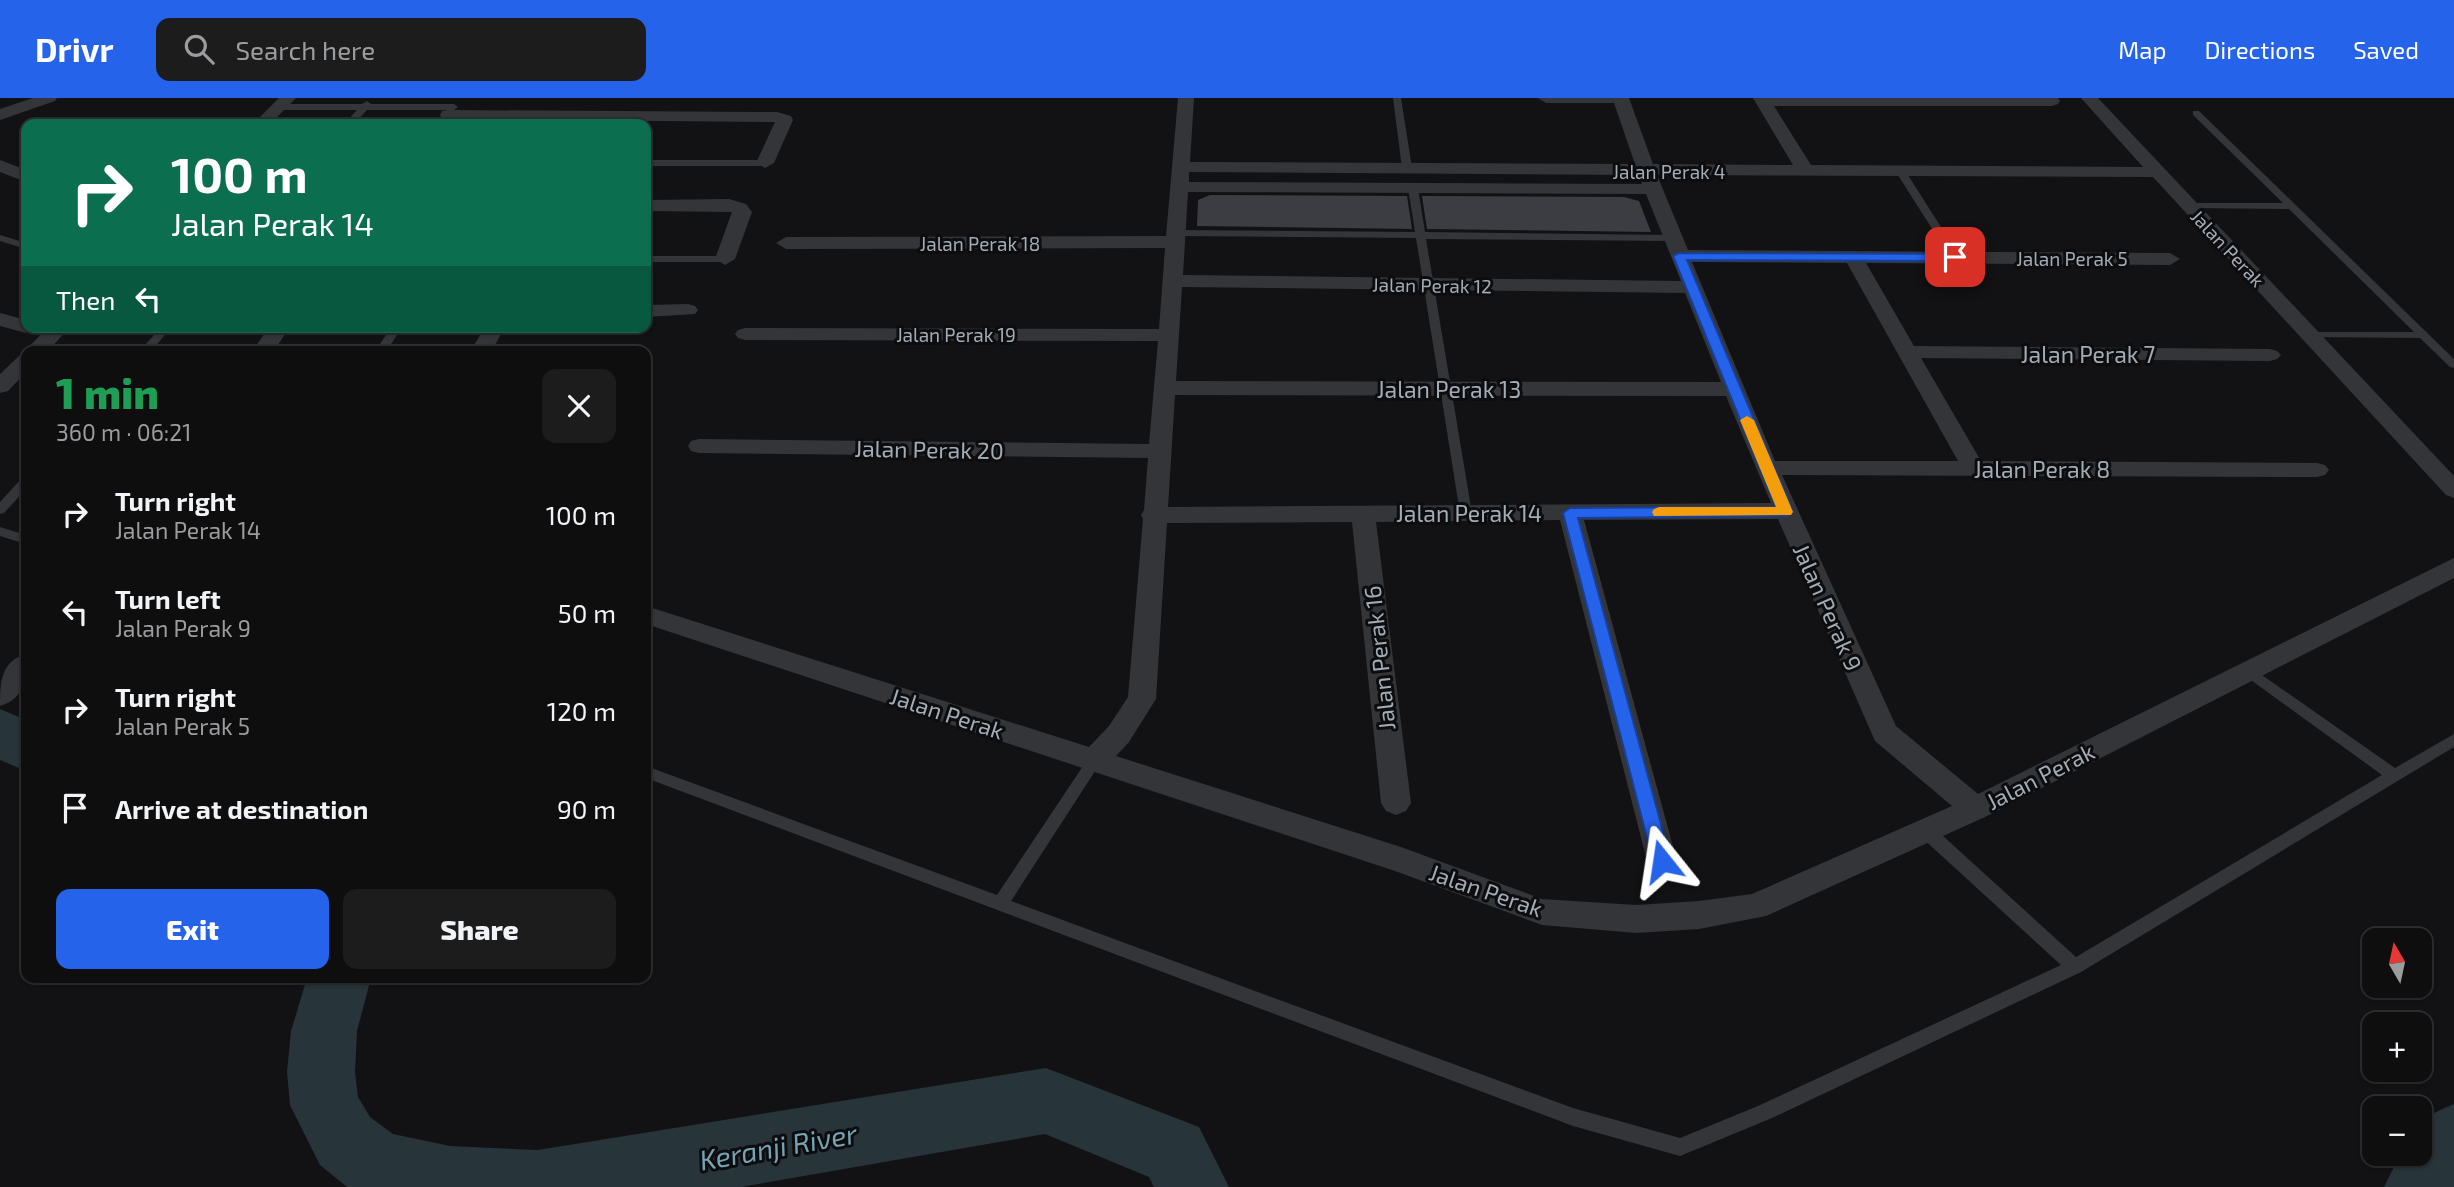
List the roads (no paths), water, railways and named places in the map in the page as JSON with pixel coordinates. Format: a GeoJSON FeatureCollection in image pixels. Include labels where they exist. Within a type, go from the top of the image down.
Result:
{"type":"FeatureCollection","features":[{"type":"Feature","properties":{"kind":"street"},"geometry":{"type":"LineString","coordinates":[[0,115],[49,98]]}},
{"type":"Feature","properties":{"kind":"street"},"geometry":{"type":"LineString","coordinates":[[1094,761],[1118,734],[1142,699],[1153,515],[1186,98]]}},
{"type":"Feature","properties":{"kind":"street"},"geometry":{"type":"LineString","coordinates":[[1546,98],[1621,98]]}},
{"type":"Feature","properties":{"kind":"street","name":"Jalan Perak 9"},"geometry":{"type":"LineString","coordinates":[[1621,98],[1650,180],[1734,390],[1885,733],[1975,809]]}},
{"type":"Feature","properties":{"kind":"street","name":"Jalan Perak"},"geometry":{"type":"LineString","coordinates":[[2089,98],[2454,490]]}},
{"type":"Feature","properties":{"kind":"street"},"geometry":{"type":"LineString","coordinates":[[1762,99],[2052,101]]}},
{"type":"Feature","properties":{"kind":"street"},"geometry":{"type":"LineString","coordinates":[[1762,99],[1805,172]]}},
{"type":"Feature","properties":{"kind":"street"},"geometry":{"type":"LineString","coordinates":[[266,119],[284,102]]}},
{"type":"Feature","properties":{"kind":"street"},"geometry":{"type":"LineString","coordinates":[[451,111],[777,117],[785,120],[765,163]]}},
{"type":"Feature","properties":{"kind":"street"},"geometry":{"type":"LineString","coordinates":[[0,165],[21,175]]}},
{"type":"Feature","properties":{"kind":"street","name":"Jalan Perak 4"},"geometry":{"type":"LineString","coordinates":[[1180,177],[1408,168],[1650,180]]}},
{"type":"Feature","properties":{"kind":"street","name":"Jalan Perak 4"},"geometry":{"type":"LineString","coordinates":[[1180,177],[1413,188],[1805,172],[2157,172]]}},
{"type":"Feature","properties":{"kind":"street"},"geometry":{"type":"LineString","coordinates":[[651,206],[729,205],[739,208],[743,212],[725,259]]}},
{"type":"Feature","properties":{"kind":"street","name":"Jalan Perak 18"},"geometry":{"type":"LineString","coordinates":[[786,243],[1175,238]]}},
{"type":"Feature","properties":{"kind":"street","name":"Jalan Perak 5"},"geometry":{"type":"LineString","coordinates":[[1676,247],[1853,257],[2170,259]]}},
{"type":"Feature","properties":{"kind":"street"},"geometry":{"type":"LineString","coordinates":[[1853,257],[1973,468]]}},
{"type":"Feature","properties":{"kind":"street","name":"Jalan Perak 12"},"geometry":{"type":"LineString","coordinates":[[1171,281],[1693,287]]}},
{"type":"Feature","properties":{"kind":"street"},"geometry":{"type":"LineString","coordinates":[[651,311],[688,310]]}},
{"type":"Feature","properties":{"kind":"street"},"geometry":{"type":"LineString","coordinates":[[0,319],[21,325]]}},
{"type":"Feature","properties":{"kind":"street"},"geometry":{"type":"LineString","coordinates":[[41,346],[54,333]]}},
{"type":"Feature","properties":{"kind":"street","name":"Jalan Perak 19"},"geometry":{"type":"LineString","coordinates":[[745,334],[1167,335]]}},
{"type":"Feature","properties":{"kind":"street","name":"Jalan Perak 7"},"geometry":{"type":"LineString","coordinates":[[1906,352],[2270,355]]}},
{"type":"Feature","properties":{"kind":"street"},"geometry":{"type":"LineString","coordinates":[[0,386],[21,365]]}},
{"type":"Feature","properties":{"kind":"street","name":"Jalan Perak 13"},"geometry":{"type":"LineString","coordinates":[[1163,388],[1734,390]]}},
{"type":"Feature","properties":{"kind":"street","name":"Jalan Perak 20"},"geometry":{"type":"LineString","coordinates":[[699,446],[1158,451]]}},
{"type":"Feature","properties":{"kind":"street","name":"Jalan Perak 8"},"geometry":{"type":"LineString","coordinates":[[1767,468],[2317,470]]}},
{"type":"Feature","properties":{"kind":"street","name":"Jalan Perak 14"},"geometry":{"type":"LineString","coordinates":[[1153,515],[1786,512]]}},
{"type":"Feature","properties":{"kind":"street"},"geometry":{"type":"LineString","coordinates":[[1570,513],[1662,861]]}},
{"type":"Feature","properties":{"kind":"street","name":"Jalan Perak 16"},"geometry":{"type":"LineString","coordinates":[[1363,514],[1396,803]]}},
{"type":"Feature","properties":{"kind":"street","name":"Jalan Perak"},"geometry":{"type":"LineString","coordinates":[[651,617],[1401,860],[1542,912],[1636,919],[1699,915],[1755,907],[1975,809],[2454,567]]}},
{"type":"Feature","properties":{"kind":"lane"},"geometry":{"type":"LineString","coordinates":[[353,119],[372,98]]}},
{"type":"Feature","properties":{"kind":"lane"},"geometry":{"type":"LineString","coordinates":[[1397,98],[1408,168]]}},
{"type":"Feature","properties":{"kind":"lane"},"geometry":{"type":"LineString","coordinates":[[284,102],[451,111]]}},
{"type":"Feature","properties":{"kind":"lane"},"geometry":{"type":"LineString","coordinates":[[2196,113],[2454,365]]}},
{"type":"Feature","properties":{"kind":"lane"},"geometry":{"type":"LineString","coordinates":[[651,163],[765,163]]}},
{"type":"Feature","properties":{"kind":"lane"},"geometry":{"type":"LineString","coordinates":[[1901,172],[1955,257]]}},
{"type":"Feature","properties":{"kind":"lane"},"geometry":{"type":"LineString","coordinates":[[1413,188],[1466,513]]}},
{"type":"Feature","properties":{"kind":"lane"},"geometry":{"type":"LineString","coordinates":[[2189,206],[2291,206]]}},
{"type":"Feature","properties":{"kind":"lane"},"geometry":{"type":"LineString","coordinates":[[1175,238],[1421,235],[1676,247]]}},
{"type":"Feature","properties":{"kind":"lane"},"geometry":{"type":"LineString","coordinates":[[0,238],[21,244]]}},
{"type":"Feature","properties":{"kind":"lane"},"geometry":{"type":"LineString","coordinates":[[651,260],[725,259]]}},
{"type":"Feature","properties":{"kind":"lane"},"geometry":{"type":"LineString","coordinates":[[150,346],[161,333]]}},
{"type":"Feature","properties":{"kind":"lane"},"geometry":{"type":"LineString","coordinates":[[2310,335],[2423,335]]}},
{"type":"Feature","properties":{"kind":"lane"},"geometry":{"type":"LineString","coordinates":[[0,510],[21,487]]}},
{"type":"Feature","properties":{"kind":"lane"},"geometry":{"type":"LineString","coordinates":[[0,531],[21,538]]}},
{"type":"Feature","properties":{"kind":"lane"},"geometry":{"type":"LineString","coordinates":[[2249,671],[2393,775]]}},
{"type":"Feature","properties":{"kind":"lane"},"geometry":{"type":"LineString","coordinates":[[651,774],[1573,1117],[1680,1147],[1765,1112],[2076,967],[2454,740]]}},
{"type":"Feature","properties":{"kind":"lane"},"geometry":{"type":"LineString","coordinates":[[1000,904],[1094,761]]}},
{"type":"Feature","properties":{"kind":"lane"},"geometry":{"type":"LineString","coordinates":[[1926,831],[2076,967]]}},
{"type":"Feature","properties":{"kind":"waterway","name":"Keranji River"},"geometry":{"type":"LineString","coordinates":[[0,731],[21,746]]}},
{"type":"Feature","properties":{"kind":"waterway","name":"Keranji River"},"geometry":{"type":"LineString","coordinates":[[338,983],[324,1031],[321,1072],[325,1105],[345,1141],[377,1166],[450,1182],[538,1186],[1046,1101],[1174,1152],[1193,1187]]}},
{"type":"Feature","properties":{"kind":"waterway","name":"Keranji River"},"geometry":{"type":"LineString","coordinates":[[2420,1187],[2454,1139]]}}]}
